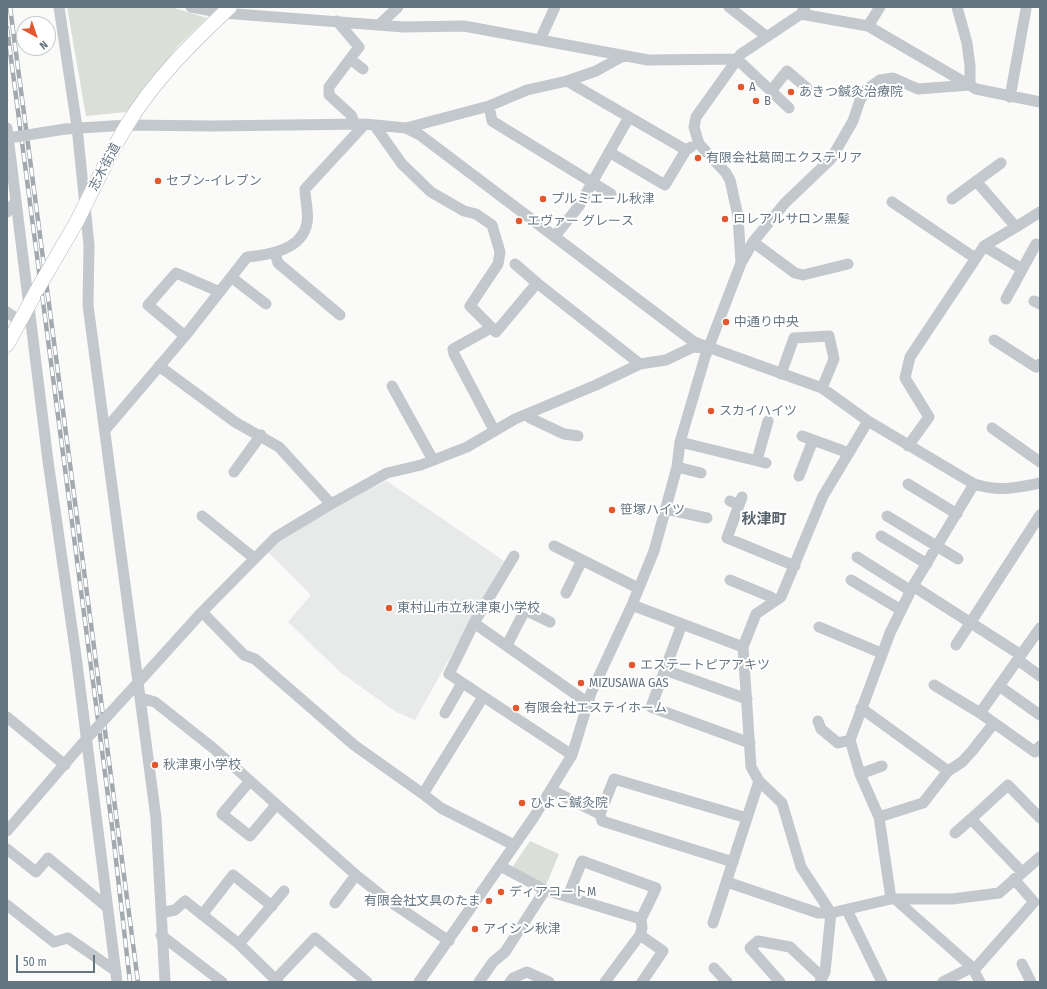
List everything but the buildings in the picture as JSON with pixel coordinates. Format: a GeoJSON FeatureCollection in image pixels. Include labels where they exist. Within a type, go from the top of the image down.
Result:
{"type":"FeatureCollection","features":[{"type":"Feature","properties":{"kind":"main road","name":"志木街道"},"geometry":{"type":"LineString","coordinates":[[7,345],[76,223],[127,125],[167,71],[226,10]]}},
{"type":"Feature","properties":{"kind":"street"},"geometry":{"type":"LineString","coordinates":[[59,7],[77,127],[84,208],[90,255],[88,305],[136,684],[141,698],[158,837],[161,935],[165,982]]}},
{"type":"Feature","properties":{"kind":"street"},"geometry":{"type":"LineString","coordinates":[[191,7],[404,27],[464,26],[648,60],[737,59],[789,108]]}},
{"type":"Feature","properties":{"kind":"street"},"geometry":{"type":"LineString","coordinates":[[380,25],[398,7]]}},
{"type":"Feature","properties":{"kind":"street"},"geometry":{"type":"LineString","coordinates":[[540,40],[555,7]]}},
{"type":"Feature","properties":{"kind":"street"},"geometry":{"type":"LineString","coordinates":[[729,7],[766,36]]}},
{"type":"Feature","properties":{"kind":"street"},"geometry":{"type":"LineString","coordinates":[[868,26],[880,7]]}},
{"type":"Feature","properties":{"kind":"street"},"geometry":{"type":"LineString","coordinates":[[956,7],[967,43],[970,66],[970,85]]}},
{"type":"Feature","properties":{"kind":"street"},"geometry":{"type":"LineString","coordinates":[[1010,97],[1026,9]]}},
{"type":"Feature","properties":{"kind":"street"},"geometry":{"type":"LineString","coordinates":[[741,263],[738,216],[730,180],[726,173],[698,144],[694,127],[696,117],[740,54],[803,10],[868,26],[976,89],[1040,102]]}},
{"type":"Feature","properties":{"kind":"street"},"geometry":{"type":"LineString","coordinates":[[337,21],[359,47],[328,87],[329,95],[351,115],[365,125],[431,192],[464,211],[476,214],[492,225],[500,252],[498,264],[470,306],[496,332],[537,283]]}},
{"type":"Feature","properties":{"kind":"street"},"geometry":{"type":"LineString","coordinates":[[116,977],[89,737],[48,461],[28,306],[10,136],[77,127],[127,125],[365,125],[406,128],[489,106],[527,90],[567,82],[596,71],[623,56]]}},
{"type":"Feature","properties":{"kind":"street"},"geometry":{"type":"LineString","coordinates":[[350,59],[363,69]]}},
{"type":"Feature","properties":{"kind":"street"},"geometry":{"type":"LineString","coordinates":[[771,91],[787,71],[808,90]]}},
{"type":"Feature","properties":{"kind":"street"},"geometry":{"type":"LineString","coordinates":[[434,982],[422,979],[551,790],[572,755],[591,693],[632,605],[654,551],[677,467],[680,442],[708,348],[741,263],[753,242],[785,203],[831,159],[853,121],[860,100],[867,89],[880,80],[893,78],[918,89],[970,85]]}},
{"type":"Feature","properties":{"kind":"street"},"geometry":{"type":"LineString","coordinates":[[567,82],[686,150]]}},
{"type":"Feature","properties":{"kind":"street"},"geometry":{"type":"LineString","coordinates":[[489,106],[492,121],[611,194]]}},
{"type":"Feature","properties":{"kind":"street"},"geometry":{"type":"LineString","coordinates":[[555,236],[579,206],[629,117]]}},
{"type":"Feature","properties":{"kind":"street"},"geometry":{"type":"LineString","coordinates":[[105,430],[185,336],[247,257],[274,253],[298,241],[307,223],[305,189],[365,125]]}},
{"type":"Feature","properties":{"kind":"street"},"geometry":{"type":"LineString","coordinates":[[406,128],[420,135],[694,342],[822,388],[868,421],[974,484],[991,489],[1008,490],[1040,483]]}},
{"type":"Feature","properties":{"kind":"street"},"geometry":{"type":"LineString","coordinates":[[609,152],[665,185],[686,150],[698,144]]}},
{"type":"Feature","properties":{"kind":"street"},"geometry":{"type":"LineString","coordinates":[[952,199],[1001,162]]}},
{"type":"Feature","properties":{"kind":"street"},"geometry":{"type":"LineString","coordinates":[[976,181],[1016,227]]}},
{"type":"Feature","properties":{"kind":"street"},"geometry":{"type":"LineString","coordinates":[[7,212],[16,201]]}},
{"type":"Feature","properties":{"kind":"street"},"geometry":{"type":"LineString","coordinates":[[892,202],[975,258]]}},
{"type":"Feature","properties":{"kind":"street"},"geometry":{"type":"LineString","coordinates":[[908,446],[929,418],[905,378],[910,357],[984,246],[1040,212]]}},
{"type":"Feature","properties":{"kind":"street"},"geometry":{"type":"LineString","coordinates":[[753,242],[795,273],[803,275],[848,264]]}},
{"type":"Feature","properties":{"kind":"street"},"geometry":{"type":"LineString","coordinates":[[984,246],[1022,269]]}},
{"type":"Feature","properties":{"kind":"street"},"geometry":{"type":"LineString","coordinates":[[1006,299],[1022,269],[1035,252]]}},
{"type":"Feature","properties":{"kind":"street"},"geometry":{"type":"LineString","coordinates":[[274,253],[278,264],[333,313]]}},
{"type":"Feature","properties":{"kind":"street"},"geometry":{"type":"LineString","coordinates":[[515,264],[640,364]]}},
{"type":"Feature","properties":{"kind":"street"},"geometry":{"type":"LineString","coordinates":[[185,336],[148,305],[176,273],[220,292]]}},
{"type":"Feature","properties":{"kind":"street"},"geometry":{"type":"LineString","coordinates":[[231,277],[266,304]]}},
{"type":"Feature","properties":{"kind":"street"},"geometry":{"type":"LineString","coordinates":[[7,312],[20,322]]}},
{"type":"Feature","properties":{"kind":"street"},"geometry":{"type":"LineString","coordinates":[[491,328],[453,349],[454,354],[494,430]]}},
{"type":"Feature","properties":{"kind":"street"},"geometry":{"type":"LineString","coordinates":[[781,374],[794,338],[829,336],[834,359],[822,388]]}},
{"type":"Feature","properties":{"kind":"street"},"geometry":{"type":"LineString","coordinates":[[994,340],[1036,367],[1040,364]]}},
{"type":"Feature","properties":{"kind":"street"},"geometry":{"type":"LineString","coordinates":[[7,831],[136,684],[202,612],[276,537],[331,504],[387,474],[433,460],[467,447],[494,430],[590,388],[640,364],[666,360],[693,347],[708,348]]}},
{"type":"Feature","properties":{"kind":"street"},"geometry":{"type":"LineString","coordinates":[[159,366],[235,422],[279,446],[331,504]]}},
{"type":"Feature","properties":{"kind":"street"},"geometry":{"type":"LineString","coordinates":[[392,386],[433,460]]}},
{"type":"Feature","properties":{"kind":"street"},"geometry":{"type":"LineString","coordinates":[[528,414],[530,418],[564,434],[578,436]]}},
{"type":"Feature","properties":{"kind":"street"},"geometry":{"type":"LineString","coordinates":[[680,442],[762,461],[768,421]]}},
{"type":"Feature","properties":{"kind":"street"},"geometry":{"type":"LineString","coordinates":[[780,982],[750,948],[758,941],[790,946],[821,980],[825,972],[831,913],[801,867],[782,803],[759,781],[751,767],[743,647],[756,614],[781,597],[823,496],[868,421]]}},
{"type":"Feature","properties":{"kind":"street"},"geometry":{"type":"LineString","coordinates":[[992,428],[1040,462]]}},
{"type":"Feature","properties":{"kind":"street"},"geometry":{"type":"LineString","coordinates":[[234,472],[261,435]]}},
{"type":"Feature","properties":{"kind":"street"},"geometry":{"type":"LineString","coordinates":[[802,436],[849,453]]}},
{"type":"Feature","properties":{"kind":"street"},"geometry":{"type":"LineString","coordinates":[[799,476],[813,440]]}},
{"type":"Feature","properties":{"kind":"street"},"geometry":{"type":"LineString","coordinates":[[677,467],[701,473]]}},
{"type":"Feature","properties":{"kind":"street"},"geometry":{"type":"LineString","coordinates":[[908,484],[957,514]]}},
{"type":"Feature","properties":{"kind":"street"},"geometry":{"type":"LineString","coordinates":[[974,484],[901,610],[881,653],[850,740],[860,774],[879,817],[893,899],[973,969],[980,982]]}},
{"type":"Feature","properties":{"kind":"street"},"geometry":{"type":"LineString","coordinates":[[737,501],[727,538],[748,552],[795,566]]}},
{"type":"Feature","properties":{"kind":"street"},"geometry":{"type":"LineString","coordinates":[[665,509],[707,518]]}},
{"type":"Feature","properties":{"kind":"street"},"geometry":{"type":"LineString","coordinates":[[956,645],[1040,515]]}},
{"type":"Feature","properties":{"kind":"street"},"geometry":{"type":"LineString","coordinates":[[202,516],[254,558]]}},
{"type":"Feature","properties":{"kind":"street"},"geometry":{"type":"LineString","coordinates":[[887,516],[958,559]]}},
{"type":"Feature","properties":{"kind":"street"},"geometry":{"type":"LineString","coordinates":[[882,536],[927,564]]}},
{"type":"Feature","properties":{"kind":"street"},"geometry":{"type":"LineString","coordinates":[[554,546],[638,588]]}},
{"type":"Feature","properties":{"kind":"street"},"geometry":{"type":"LineString","coordinates":[[514,556],[474,623],[449,674],[572,755]]}},
{"type":"Feature","properties":{"kind":"street"},"geometry":{"type":"LineString","coordinates":[[857,557],[970,623],[1019,658],[1040,676]]}},
{"type":"Feature","properties":{"kind":"street"},"geometry":{"type":"LineString","coordinates":[[566,593],[582,560]]}},
{"type":"Feature","properties":{"kind":"street"},"geometry":{"type":"LineString","coordinates":[[730,580],[771,597],[774,601]]}},
{"type":"Feature","properties":{"kind":"street"},"geometry":{"type":"LineString","coordinates":[[851,580],[901,610]]}},
{"type":"Feature","properties":{"kind":"street"},"geometry":{"type":"LineString","coordinates":[[632,605],[743,647]]}},
{"type":"Feature","properties":{"kind":"street"},"geometry":{"type":"LineString","coordinates":[[507,644],[525,610],[550,622]]}},
{"type":"Feature","properties":{"kind":"street"},"geometry":{"type":"LineString","coordinates":[[202,612],[244,655],[255,659],[354,745],[423,794],[440,808],[514,845]]}},
{"type":"Feature","properties":{"kind":"street"},"geometry":{"type":"LineString","coordinates":[[474,623],[507,644],[588,703]]}},
{"type":"Feature","properties":{"kind":"street"},"geometry":{"type":"LineString","coordinates":[[682,624],[651,707],[750,743]]}},
{"type":"Feature","properties":{"kind":"street"},"geometry":{"type":"LineString","coordinates":[[819,627],[881,653]]}},
{"type":"Feature","properties":{"kind":"street"},"geometry":{"type":"LineString","coordinates":[[980,713],[1040,628]]}},
{"type":"Feature","properties":{"kind":"street"},"geometry":{"type":"LineString","coordinates":[[665,670],[746,699]]}},
{"type":"Feature","properties":{"kind":"street"},"geometry":{"type":"LineString","coordinates":[[444,713],[462,683]]}},
{"type":"Feature","properties":{"kind":"street"},"geometry":{"type":"LineString","coordinates":[[934,685],[980,713],[1035,752],[1040,746]]}},
{"type":"Feature","properties":{"kind":"street"},"geometry":{"type":"LineString","coordinates":[[999,686],[1040,716]]}},
{"type":"Feature","properties":{"kind":"street"},"geometry":{"type":"LineString","coordinates":[[423,794],[483,697]]}},
{"type":"Feature","properties":{"kind":"street"},"geometry":{"type":"LineString","coordinates":[[141,698],[155,702],[240,771],[249,782],[356,875],[386,899],[449,941]]}},
{"type":"Feature","properties":{"kind":"street"},"geometry":{"type":"LineString","coordinates":[[861,708],[948,771]]}},
{"type":"Feature","properties":{"kind":"street"},"geometry":{"type":"LineString","coordinates":[[7,717],[65,765]]}},
{"type":"Feature","properties":{"kind":"street"},"geometry":{"type":"LineString","coordinates":[[818,721],[821,729],[838,743],[850,740]]}},
{"type":"Feature","properties":{"kind":"street"},"geometry":{"type":"LineString","coordinates":[[879,817],[923,803],[948,771],[962,762],[994,723]]}},
{"type":"Feature","properties":{"kind":"street"},"geometry":{"type":"LineString","coordinates":[[860,774],[882,766]]}},
{"type":"Feature","properties":{"kind":"street"},"geometry":{"type":"LineString","coordinates":[[733,862],[602,822],[600,814],[614,779],[747,818]]}},
{"type":"Feature","properties":{"kind":"street"},"geometry":{"type":"LineString","coordinates":[[713,923],[759,781]]}},
{"type":"Feature","properties":{"kind":"street"},"geometry":{"type":"LineString","coordinates":[[249,782],[222,814],[250,836],[276,805]]}},
{"type":"Feature","properties":{"kind":"street"},"geometry":{"type":"LineString","coordinates":[[955,833],[1008,785],[1040,818]]}},
{"type":"Feature","properties":{"kind":"street"},"geometry":{"type":"LineString","coordinates":[[551,790],[600,814]]}},
{"type":"Feature","properties":{"kind":"street"},"geometry":{"type":"LineString","coordinates":[[943,982],[973,969],[1034,902],[1018,876],[971,819]]}},
{"type":"Feature","properties":{"kind":"street"},"geometry":{"type":"LineString","coordinates":[[7,849],[36,872],[48,858],[107,907]]}},
{"type":"Feature","properties":{"kind":"street"},"geometry":{"type":"LineString","coordinates":[[727,882],[818,913],[831,913],[893,899],[952,899],[999,893],[1040,856]]}},
{"type":"Feature","properties":{"kind":"street"},"geometry":{"type":"LineString","coordinates":[[568,896],[582,861],[656,888],[641,919],[642,928],[640,935],[605,982]]}},
{"type":"Feature","properties":{"kind":"street"},"geometry":{"type":"LineString","coordinates":[[500,866],[546,890],[641,919]]}},
{"type":"Feature","properties":{"kind":"street"},"geometry":{"type":"LineString","coordinates":[[202,914],[234,875],[272,906]]}},
{"type":"Feature","properties":{"kind":"street"},"geometry":{"type":"LineString","coordinates":[[335,903],[356,875]]}},
{"type":"Feature","properties":{"kind":"street"},"geometry":{"type":"LineString","coordinates":[[479,982],[493,962],[506,952],[546,890]]}},
{"type":"Feature","properties":{"kind":"street"},"geometry":{"type":"LineString","coordinates":[[239,944],[284,891]]}},
{"type":"Feature","properties":{"kind":"street"},"geometry":{"type":"LineString","coordinates":[[161,913],[175,910],[185,901],[239,944],[276,981],[315,938],[367,982]]}},
{"type":"Feature","properties":{"kind":"street"},"geometry":{"type":"LineString","coordinates":[[7,905],[54,942],[68,938],[116,977]]}},
{"type":"Feature","properties":{"kind":"street"},"geometry":{"type":"LineString","coordinates":[[847,910],[882,982]]}},
{"type":"Feature","properties":{"kind":"street"},"geometry":{"type":"LineString","coordinates":[[161,935],[222,982]]}},
{"type":"Feature","properties":{"kind":"street"},"geometry":{"type":"LineString","coordinates":[[640,935],[663,951],[642,982]]}},
{"type":"Feature","properties":{"kind":"street"},"geometry":{"type":"LineString","coordinates":[[1022,964],[1031,982]]}},
{"type":"Feature","properties":{"kind":"street"},"geometry":{"type":"LineString","coordinates":[[714,968],[728,982]]}},
{"type":"Feature","properties":{"kind":"street"},"geometry":{"type":"LineString","coordinates":[[510,982],[513,978],[527,972],[549,982]]}},
{"type":"Feature","properties":{"kind":"shaded area"},"geometry":{"type":"Polygon","coordinates":[[[67,7],[171,7],[207,18],[178,46],[127,112],[86,116],[67,7]]]}},
{"type":"Feature","properties":{"kind":"shaded area","name":"東村山市立秋津東小学校"},"geometry":{"type":"Polygon","coordinates":[[[387,481],[504,561],[415,720],[396,712],[340,672],[288,622],[311,595],[268,552],[274,544],[343,501],[387,481]]]}},
{"type":"Feature","properties":{"kind":"shaded area"},"geometry":{"type":"Polygon","coordinates":[[[530,841],[559,854],[546,885],[511,869],[530,841]]]}},
{"type":"Feature","properties":{"kind":"railway"},"geometry":{"type":"LineString","coordinates":[[10,7],[138,982]]}},
{"type":"Feature","properties":{"kind":"railway"},"geometry":{"type":"LineString","coordinates":[[7,28],[113,834],[130,982]]}},
{"type":"Feature","properties":{"kind":"place","name":"A"},"geometry":{"type":"Point","coordinates":[741,87]}},
{"type":"Feature","properties":{"kind":"place","name":"あきつ鍼灸治療院"},"geometry":{"type":"Point","coordinates":[791,92]}},
{"type":"Feature","properties":{"kind":"place","name":"B"},"geometry":{"type":"Point","coordinates":[756,101]}},
{"type":"Feature","properties":{"kind":"place","name":"有限会社葛岡エクステリア"},"geometry":{"type":"Point","coordinates":[698,158]}},
{"type":"Feature","properties":{"kind":"place","name":"セブン-イレブン"},"geometry":{"type":"Point","coordinates":[158,181]}},
{"type":"Feature","properties":{"kind":"place","name":"プルミエール秋津"},"geometry":{"type":"Point","coordinates":[543,199]}},
{"type":"Feature","properties":{"kind":"place","name":"ロレアルサロン黒髪"},"geometry":{"type":"Point","coordinates":[725,219]}},
{"type":"Feature","properties":{"kind":"place","name":"エヴァー グレース"},"geometry":{"type":"Point","coordinates":[519,221]}},
{"type":"Feature","properties":{"kind":"place","name":"中通り中央"},"geometry":{"type":"Point","coordinates":[726,322]}},
{"type":"Feature","properties":{"kind":"place","name":"スカイハイツ"},"geometry":{"type":"Point","coordinates":[711,411]}},
{"type":"Feature","properties":{"kind":"place","name":"笹塚ハイツ"},"geometry":{"type":"Point","coordinates":[612,510]}},
{"type":"Feature","properties":{"kind":"place","name":"東村山市立秋津東小学校"},"geometry":{"type":"Point","coordinates":[389,608]}},
{"type":"Feature","properties":{"kind":"place","name":"エステートピアアキツ"},"geometry":{"type":"Point","coordinates":[632,665]}},
{"type":"Feature","properties":{"kind":"place","name":"MIZUSAWA GAS"},"geometry":{"type":"Point","coordinates":[581,683]}},
{"type":"Feature","properties":{"kind":"place","name":"有限会社エステイホーム"},"geometry":{"type":"Point","coordinates":[516,708]}},
{"type":"Feature","properties":{"kind":"place","name":"秋津東小学校"},"geometry":{"type":"Point","coordinates":[155,765]}},
{"type":"Feature","properties":{"kind":"place","name":"ひよこ鍼灸院"},"geometry":{"type":"Point","coordinates":[522,803]}},
{"type":"Feature","properties":{"kind":"place","name":"ディアコートM"},"geometry":{"type":"Point","coordinates":[501,892]}},
{"type":"Feature","properties":{"kind":"place","name":"有限会社文具のたま"},"geometry":{"type":"Point","coordinates":[489,901]}},
{"type":"Feature","properties":{"kind":"place","name":"アイシン秋津"},"geometry":{"type":"Point","coordinates":[475,929]}},
{"type":"Feature","properties":{"kind":"district","name":"秋津町"},"geometry":{"type":"Point","coordinates":[764,520]}}]}
